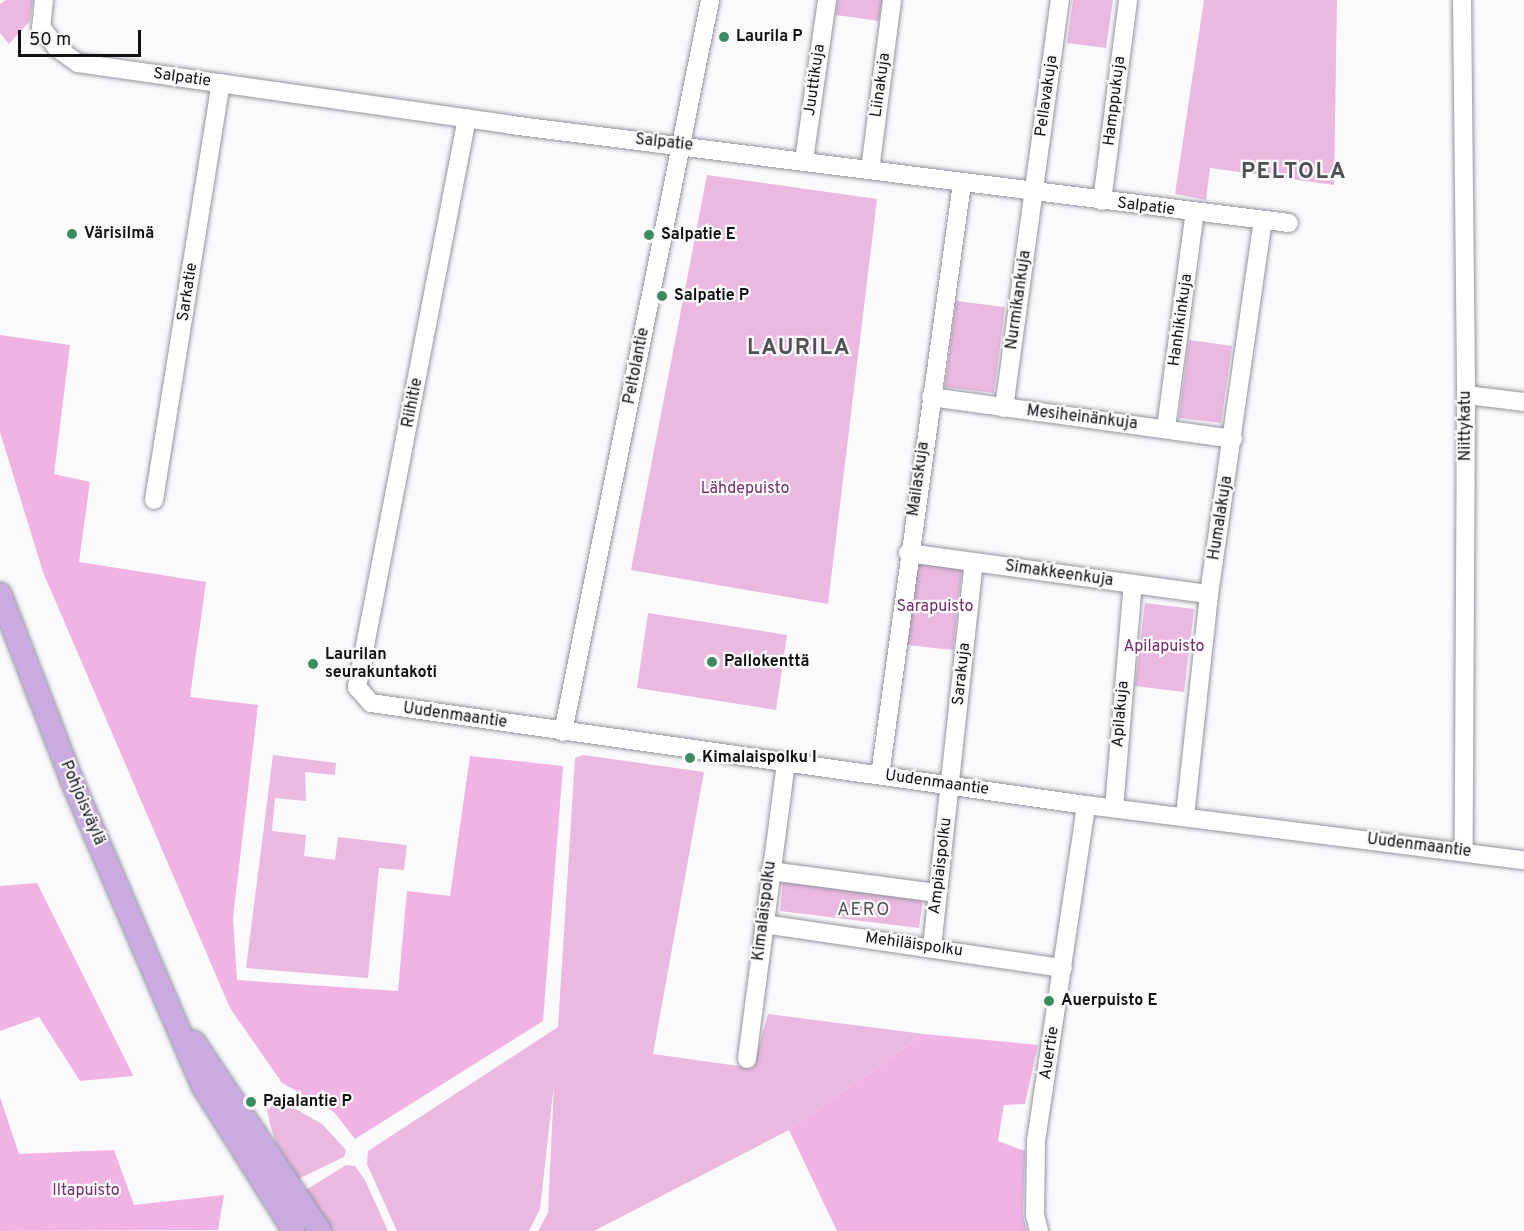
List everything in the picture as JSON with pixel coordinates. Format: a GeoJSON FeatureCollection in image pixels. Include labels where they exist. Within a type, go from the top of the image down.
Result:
{"type":"FeatureCollection","features":[{"type":"Feature","properties":{"kind":"main road","name":"Pohjoisväylä"},"geometry":{"type":"LineString","coordinates":[[0,594],[72,781],[203,1086],[294,1231]]}},
{"type":"Feature","properties":{"kind":"main road","name":"Pohjoisväylä"},"geometry":{"type":"LineString","coordinates":[[171,1009],[320,1231]]}},
{"type":"Feature","properties":{"kind":"street","name":"Salpatie"},"geometry":{"type":"LineString","coordinates":[[44,0],[41,27],[49,38],[78,63],[467,118],[804,160],[1102,201],[1289,223]]}},
{"type":"Feature","properties":{"kind":"street","name":"Peltolantie"},"geometry":{"type":"LineString","coordinates":[[563,732],[710,0]]}},
{"type":"Feature","properties":{"kind":"street","name":"Juuttikuja"},"geometry":{"type":"LineString","coordinates":[[804,160],[827,0]]}},
{"type":"Feature","properties":{"kind":"street","name":"Liinakuja"},"geometry":{"type":"LineString","coordinates":[[870,170],[892,0]]}},
{"type":"Feature","properties":{"kind":"street","name":"Pellavakuja"},"geometry":{"type":"LineString","coordinates":[[1033,192],[1060,0]]}},
{"type":"Feature","properties":{"kind":"street","name":"Hamppukuja"},"geometry":{"type":"LineString","coordinates":[[1102,201],[1128,0]]}},
{"type":"Feature","properties":{"kind":"street","name":"Niittykatu"},"geometry":{"type":"LineString","coordinates":[[1462,0],[1466,395],[1464,852]]}},
{"type":"Feature","properties":{"kind":"street","name":"Sarkatie"},"geometry":{"type":"LineString","coordinates":[[154,500],[221,83]]}},
{"type":"Feature","properties":{"kind":"street","name":"Riihitie"},"geometry":{"type":"LineString","coordinates":[[357,687],[467,118]]}},
{"type":"Feature","properties":{"kind":"street","name":"Mailaskuja"},"geometry":{"type":"LineString","coordinates":[[880,775],[908,553],[962,183]]}},
{"type":"Feature","properties":{"kind":"street","name":"Nurmikankuja"},"geometry":{"type":"LineString","coordinates":[[1004,408],[1033,192]]}},
{"type":"Feature","properties":{"kind":"street","name":"Hanhikinkuja"},"geometry":{"type":"LineString","coordinates":[[1166,428],[1195,212]]}},
{"type":"Feature","properties":{"kind":"street","name":"Humalakuja"},"geometry":{"type":"LineString","coordinates":[[1185,816],[1209,594],[1263,220]]}},
{"type":"Feature","properties":{"kind":"street"},"geometry":{"type":"LineString","coordinates":[[1466,395],[1524,402]]}},
{"type":"Feature","properties":{"kind":"street","name":"Mesiheinänkuja"},"geometry":{"type":"LineString","coordinates":[[932,397],[1233,439]]}},
{"type":"Feature","properties":{"kind":"street","name":"Simakkeenkuja"},"geometry":{"type":"LineString","coordinates":[[908,553],[1209,594]]}},
{"type":"Feature","properties":{"kind":"street","name":"Sarakuja"},"geometry":{"type":"LineString","coordinates":[[950,785],[974,562]]}},
{"type":"Feature","properties":{"kind":"street","name":"Apilakuja"},"geometry":{"type":"LineString","coordinates":[[1114,808],[1133,584]]}},
{"type":"Feature","properties":{"kind":"street","name":"Uudenmaantie"},"geometry":{"type":"LineString","coordinates":[[357,687],[371,703],[563,732],[1086,805],[1524,860]]}},
{"type":"Feature","properties":{"kind":"street","name":"Kimalaispolku"},"geometry":{"type":"LineString","coordinates":[[747,1059],[770,871],[786,764]]}},
{"type":"Feature","properties":{"kind":"street","name":"Ampiaispolku"},"geometry":{"type":"LineString","coordinates":[[932,947],[950,785]]}},
{"type":"Feature","properties":{"kind":"street","name":"Auertie"},"geometry":{"type":"LineString","coordinates":[[1039,1231],[1035,1215],[1036,1141],[1086,805]]}},
{"type":"Feature","properties":{"kind":"street"},"geometry":{"type":"LineString","coordinates":[[770,871],[938,893]]}},
{"type":"Feature","properties":{"kind":"street","name":"Mehiläispolku"},"geometry":{"type":"LineString","coordinates":[[764,924],[1063,968]]}},
{"type":"Feature","properties":{"kind":"green space"},"geometry":{"type":"Polygon","coordinates":[[[6,0],[33,0],[30,21],[9,44],[0,33],[0,4],[6,0]]]}},
{"type":"Feature","properties":{"kind":"green space"},"geometry":{"type":"Polygon","coordinates":[[[838,0],[882,0],[879,21],[836,15],[838,0]]]}},
{"type":"Feature","properties":{"kind":"green space"},"geometry":{"type":"Polygon","coordinates":[[[1073,0],[1113,0],[1106,48],[1067,43],[1073,0]]]}},
{"type":"Feature","properties":{"kind":"green space"},"geometry":{"type":"Polygon","coordinates":[[[1204,0],[1337,0],[1334,185],[1210,168],[1206,200],[1175,194],[1204,0]]]}},
{"type":"Feature","properties":{"kind":"green space","name":"Lähdepuisto"},"geometry":{"type":"Polygon","coordinates":[[[707,175],[877,199],[828,604],[631,570],[707,175]]]}},
{"type":"Feature","properties":{"kind":"green space"},"geometry":{"type":"Polygon","coordinates":[[[956,301],[1005,307],[994,393],[945,387],[956,301]]]}},
{"type":"Feature","properties":{"kind":"green space"},"geometry":{"type":"Polygon","coordinates":[[[0,335],[70,345],[54,474],[90,482],[79,562],[206,582],[190,697],[258,705],[233,918],[237,980],[398,991],[407,891],[450,896],[470,756],[563,766],[543,1021],[355,1139],[334,1112],[282,1083],[230,1008],[43,572],[0,432],[0,335]]]}},
{"type":"Feature","properties":{"kind":"green space"},"geometry":{"type":"Polygon","coordinates":[[[1189,340],[1232,346],[1221,423],[1179,418],[1189,340]]]}},
{"type":"Feature","properties":{"kind":"green space","name":"Sarapuisto"},"geometry":{"type":"Polygon","coordinates":[[[916,564],[962,569],[953,650],[907,645],[916,564]]]}},
{"type":"Feature","properties":{"kind":"green space","name":"Apilapuisto"},"geometry":{"type":"Polygon","coordinates":[[[1145,603],[1194,609],[1184,692],[1135,686],[1145,603]]]}},
{"type":"Feature","properties":{"kind":"green space","name":"Pallokenttä"},"geometry":{"type":"Polygon","coordinates":[[[648,613],[787,635],[776,710],[637,688],[648,613]]]}},
{"type":"Feature","properties":{"kind":"green space"},"geometry":{"type":"Polygon","coordinates":[[[273,755],[336,763],[335,775],[305,772],[306,801],[275,798],[272,831],[306,835],[304,856],[335,860],[338,837],[407,845],[404,870],[379,868],[368,978],[246,968],[273,755]]]}},
{"type":"Feature","properties":{"kind":"green space"},"geometry":{"type":"Polygon","coordinates":[[[583,755],[704,772],[653,1054],[753,1068],[768,1014],[924,1034],[789,1130],[594,1231],[538,1231],[548,1213],[554,1084],[540,1209],[529,1231],[397,1231],[367,1164],[368,1151],[558,1027],[575,758],[583,755]]]}},
{"type":"Feature","properties":{"kind":"green space"},"geometry":{"type":"Polygon","coordinates":[[[783,882],[923,899],[919,928],[780,911],[783,882]]]}},
{"type":"Feature","properties":{"kind":"green space"},"geometry":{"type":"Polygon","coordinates":[[[37,883],[133,1076],[80,1081],[39,1017],[0,1031],[0,886],[37,883]]]}},
{"type":"Feature","properties":{"kind":"green space"},"geometry":{"type":"Polygon","coordinates":[[[924,1034],[1038,1045],[1025,1104],[1004,1105],[998,1141],[1025,1151],[1023,1215],[1027,1231],[837,1231],[789,1130],[924,1034]]]}},
{"type":"Feature","properties":{"kind":"green space","name":"Iltapuisto"},"geometry":{"type":"Polygon","coordinates":[[[0,1097],[19,1154],[114,1150],[134,1205],[224,1195],[218,1230],[0,1231],[0,1097]]]}},
{"type":"Feature","properties":{"kind":"green space"},"geometry":{"type":"Polygon","coordinates":[[[277,1102],[285,1103],[322,1124],[346,1150],[344,1157],[298,1179],[276,1143],[270,1124],[267,1110],[277,1102]]]}},
{"type":"Feature","properties":{"kind":"green space"},"geometry":{"type":"Polygon","coordinates":[[[346,1165],[355,1166],[365,1180],[388,1231],[331,1231],[306,1190],[346,1165]]]}},
{"type":"Feature","properties":{"kind":"place","name":"Laurila P"},"geometry":{"type":"Point","coordinates":[724,37]}},
{"type":"Feature","properties":{"kind":"place","name":"Värisilmä"},"geometry":{"type":"Point","coordinates":[72,234]}},
{"type":"Feature","properties":{"kind":"place","name":"Salpatie E"},"geometry":{"type":"Point","coordinates":[649,235]}},
{"type":"Feature","properties":{"kind":"place","name":"Salpatie P"},"geometry":{"type":"Point","coordinates":[662,296]}},
{"type":"Feature","properties":{"kind":"place","name":"Pallokenttä"},"geometry":{"type":"Point","coordinates":[712,662]}},
{"type":"Feature","properties":{"kind":"place","name":"Laurilan seurakuntakoti"},"geometry":{"type":"Point","coordinates":[313,664]}},
{"type":"Feature","properties":{"kind":"place","name":"Kimalaispolku I"},"geometry":{"type":"Point","coordinates":[690,758]}},
{"type":"Feature","properties":{"kind":"place","name":"Auerpuisto E"},"geometry":{"type":"Point","coordinates":[1049,1001]}},
{"type":"Feature","properties":{"kind":"place","name":"Pajalantie P"},"geometry":{"type":"Point","coordinates":[251,1102]}},
{"type":"Feature","properties":{"kind":"district","name":"PELTOLA"},"geometry":{"type":"Point","coordinates":[1294,173]}},
{"type":"Feature","properties":{"kind":"district","name":"LAURILA"},"geometry":{"type":"Point","coordinates":[799,349]}},
{"type":"Feature","properties":{"kind":"district","name":"AERO"},"geometry":{"type":"Point","coordinates":[864,911]}}]}
